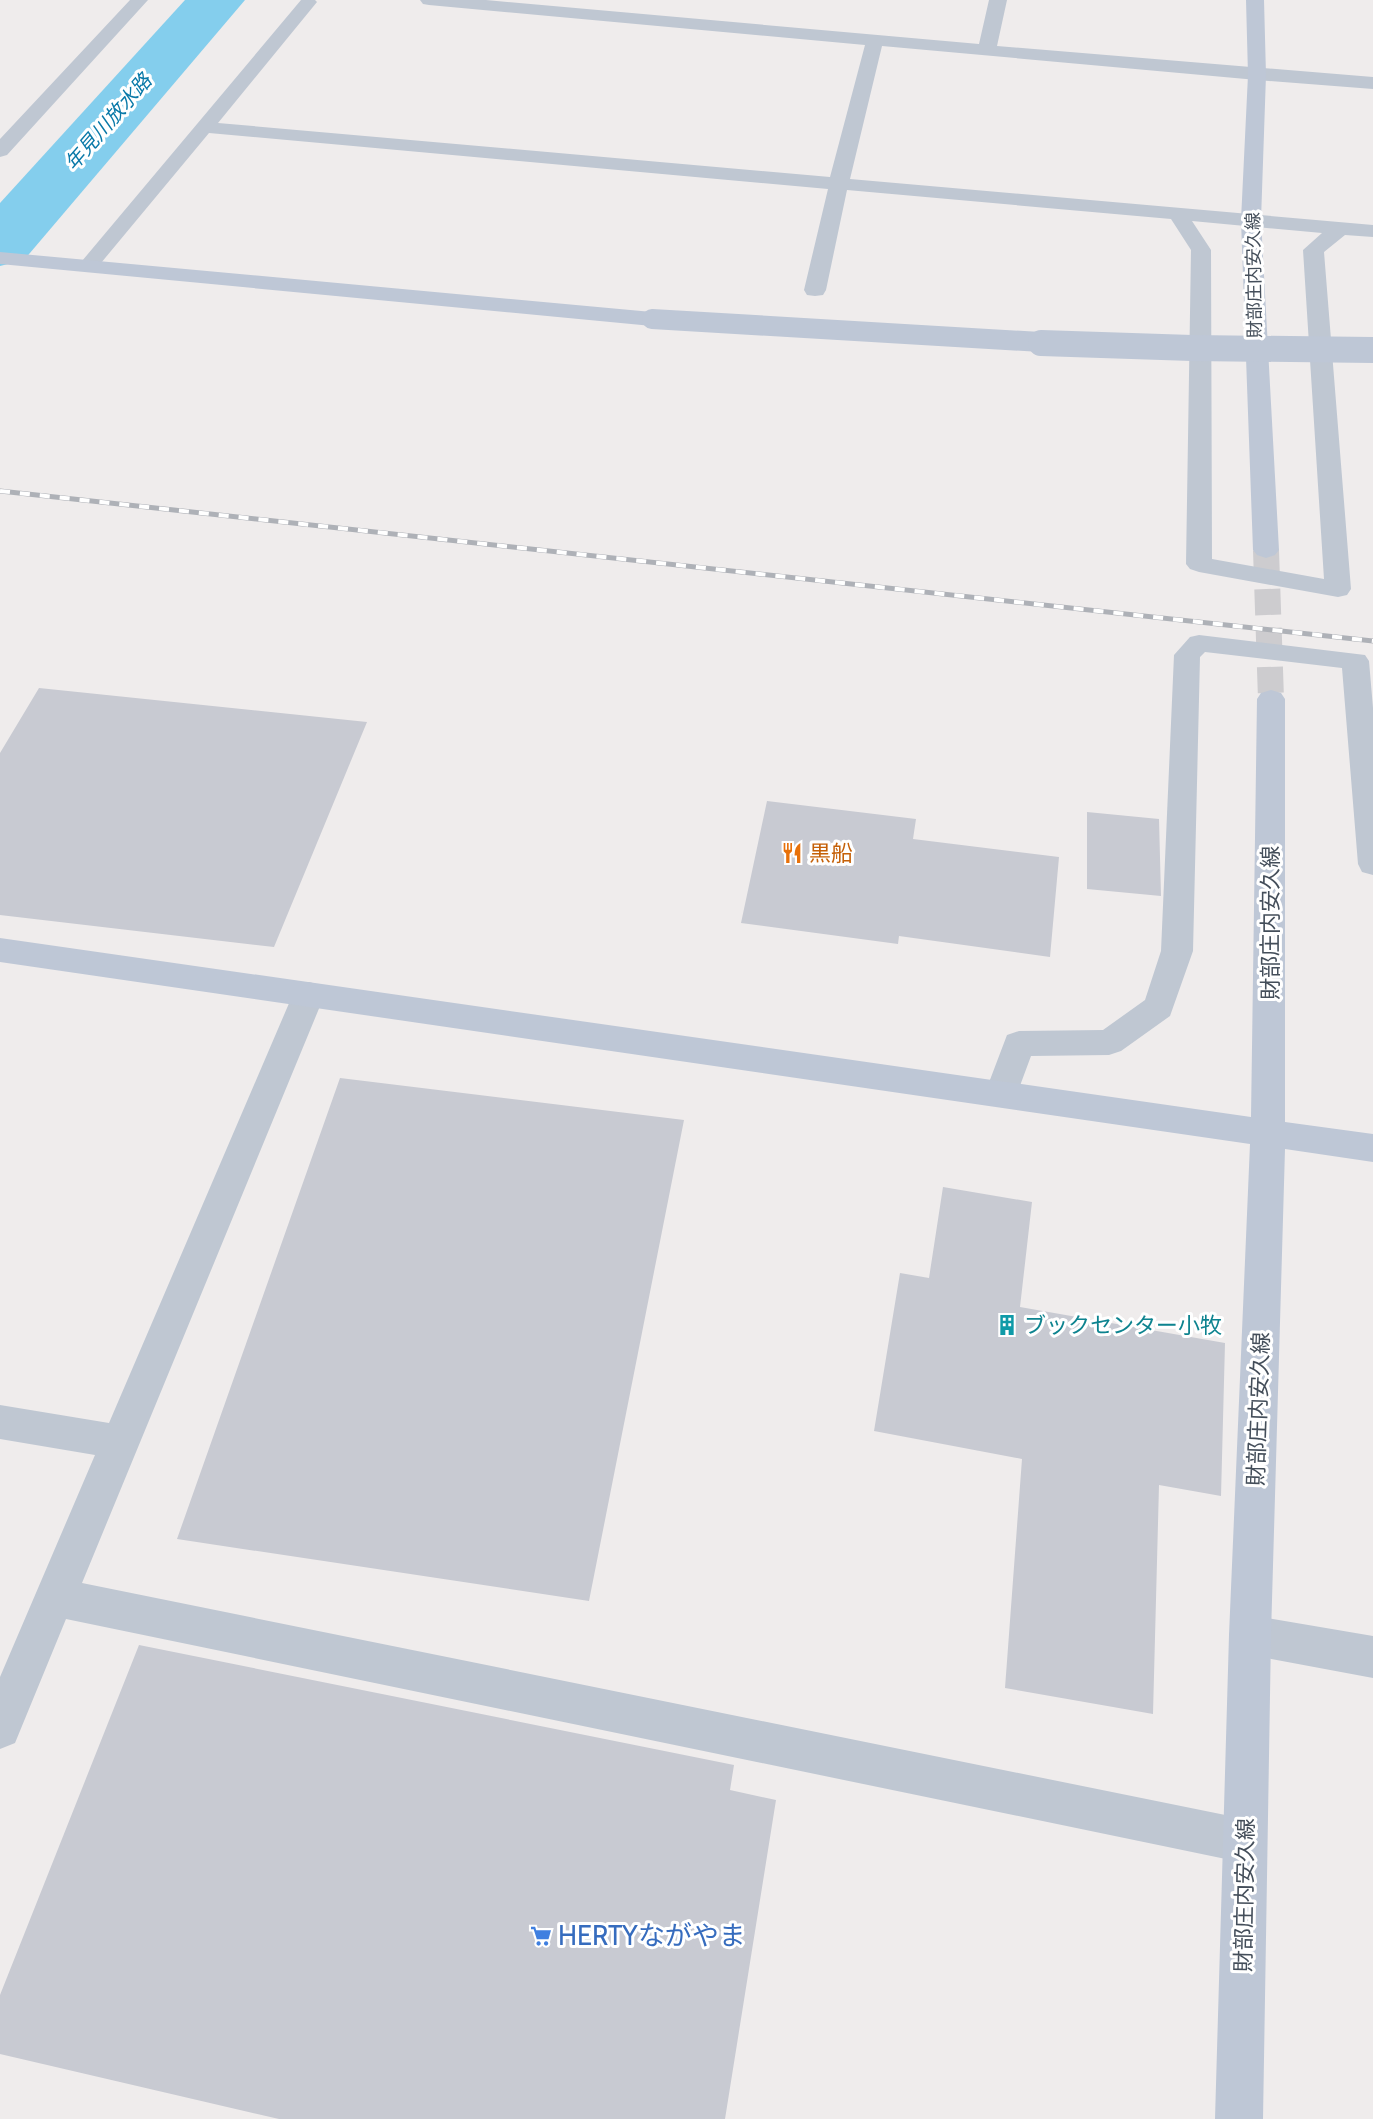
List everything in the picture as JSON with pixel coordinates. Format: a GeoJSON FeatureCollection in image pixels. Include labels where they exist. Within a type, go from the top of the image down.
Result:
{"type":"FeatureCollection","features":[{"type":"Feature","properties":{"kind":"street"},"geometry":{"type":"LineString","coordinates":[[0,151],[139,0]]}},
{"type":"Feature","properties":{"kind":"street"},"geometry":{"type":"LineString","coordinates":[[429,0],[558,6],[875,40],[1257,75],[1373,83]]}},
{"type":"Feature","properties":{"kind":"street"},"geometry":{"type":"LineString","coordinates":[[987,50],[998,0]]}},
{"type":"Feature","properties":{"kind":"street","name":"財部庄内安久線"},"geometry":{"type":"LineString","coordinates":[[1255,0],[1257,75],[1251,220],[1266,550]]}},
{"type":"Feature","properties":{"kind":"street"},"geometry":{"type":"LineString","coordinates":[[89,265],[202,126],[308,2]]}},
{"type":"Feature","properties":{"kind":"street"},"geometry":{"type":"LineString","coordinates":[[815,290],[839,182],[875,40]]}},
{"type":"Feature","properties":{"kind":"street"},"geometry":{"type":"LineString","coordinates":[[202,126],[1373,231]]}},
{"type":"Feature","properties":{"kind":"street"},"geometry":{"type":"LineString","coordinates":[[1177,213],[1201,250],[1199,564],[1338,589],[1313,250],[1341,228]]}},
{"type":"Feature","properties":{"kind":"street"},"geometry":{"type":"LineString","coordinates":[[0,258],[652,320],[965,340],[1165,348],[1373,350]]}},
{"type":"Feature","properties":{"kind":"street"},"geometry":{"type":"LineString","coordinates":[[1002,1093],[1019,1044],[1109,1042],[1159,1007],[1178,951],[1187,655],[1199,643],[1355,661],[1373,864]]}},
{"type":"Feature","properties":{"kind":"street","name":"財部庄内安久線"},"geometry":{"type":"LineString","coordinates":[[1239,2119],[1250,1635],[1268,1132],[1271,699]]}},
{"type":"Feature","properties":{"kind":"street"},"geometry":{"type":"LineString","coordinates":[[0,950],[1373,1148]]}},
{"type":"Feature","properties":{"kind":"street"},"geometry":{"type":"LineString","coordinates":[[0,1728],[309,994]]}},
{"type":"Feature","properties":{"kind":"street"},"geometry":{"type":"LineString","coordinates":[[0,1422],[120,1442]]}},
{"type":"Feature","properties":{"kind":"street"},"geometry":{"type":"LineString","coordinates":[[55,1597],[1245,1841]]}},
{"type":"Feature","properties":{"kind":"street"},"geometry":{"type":"LineString","coordinates":[[1250,1635],[1373,1657]]}},
{"type":"Feature","properties":{"kind":"building"},"geometry":{"type":"Polygon","coordinates":[[[39,688],[367,722],[274,947],[0,915],[0,753],[39,688]]]}},
{"type":"Feature","properties":{"kind":"building"},"geometry":{"type":"Polygon","coordinates":[[[767,801],[916,819],[913,839],[1059,857],[1050,957],[899,936],[898,944],[741,923],[767,801]]]}},
{"type":"Feature","properties":{"kind":"building"},"geometry":{"type":"Polygon","coordinates":[[[1087,812],[1159,819],[1161,896],[1087,889],[1087,812]]]}},
{"type":"Feature","properties":{"kind":"building"},"geometry":{"type":"Polygon","coordinates":[[[340,1078],[684,1120],[589,1601],[177,1539],[340,1078]]]}},
{"type":"Feature","properties":{"kind":"building","name":"ブックセンター小牧"},"geometry":{"type":"Polygon","coordinates":[[[943,1187],[1032,1202],[1020,1307],[1225,1343],[1221,1496],[1159,1485],[1153,1714],[1005,1688],[1022,1459],[874,1431],[900,1273],[929,1278],[943,1187]]]}},
{"type":"Feature","properties":{"kind":"building"},"geometry":{"type":"Polygon","coordinates":[[[139,1645],[734,1765],[730,1790],[776,1800],[725,2119],[279,2119],[0,2054],[0,1995],[139,1645]]]}},
{"type":"Feature","properties":{"kind":"waterway","name":"年見川放水路"},"geometry":{"type":"LineString","coordinates":[[0,245],[216,0]]}},
{"type":"Feature","properties":{"kind":"tunnel"},"geometry":{"type":"LineString","coordinates":[[1266,550],[1271,699]]}},
{"type":"Feature","properties":{"kind":"railway"},"geometry":{"type":"LineString","coordinates":[[0,491],[1373,641]]}},
{"type":"Feature","properties":{"kind":"place","name":"黒船"},"geometry":{"type":"Point","coordinates":[792,853]}},
{"type":"Feature","properties":{"kind":"place","name":"ブックセンター小牧"},"geometry":{"type":"Point","coordinates":[1007,1325]}},
{"type":"Feature","properties":{"kind":"place","name":"HERTYながやま"},"geometry":{"type":"Point","coordinates":[541,1936]}}]}
